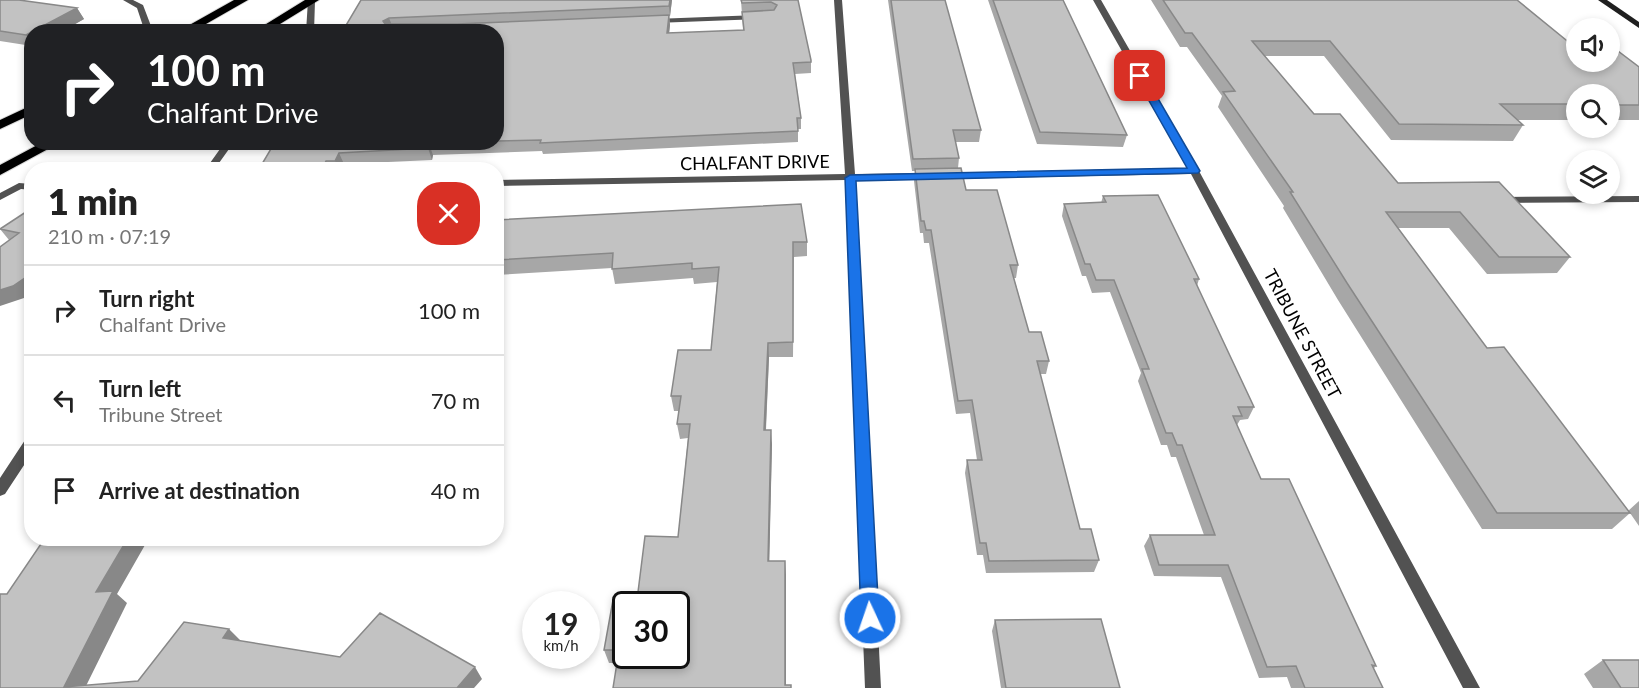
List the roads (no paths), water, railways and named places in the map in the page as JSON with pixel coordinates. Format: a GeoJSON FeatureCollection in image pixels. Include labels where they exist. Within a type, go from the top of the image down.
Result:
{"type":"FeatureCollection","features":[{"type":"Feature","properties":{"kind":"highway"},"geometry":{"type":"LineString","coordinates":[[197,24],[242,0]]}},
{"type":"Feature","properties":{"kind":"highway"},"geometry":{"type":"LineString","coordinates":[[272,24],[312,1]]}},
{"type":"Feature","properties":{"kind":"highway"},"geometry":{"type":"LineString","coordinates":[[0,125],[24,114]]}},
{"type":"Feature","properties":{"kind":"highway"},"geometry":{"type":"LineString","coordinates":[[0,171],[39,150]]}},
{"type":"Feature","properties":{"kind":"main road"},"geometry":{"type":"LineString","coordinates":[[1602,0],[1639,26]]}},
{"type":"Feature","properties":{"kind":"street"},"geometry":{"type":"LineString","coordinates":[[127,0],[141,7],[146,24]]}},
{"type":"Feature","properties":{"kind":"street"},"geometry":{"type":"LineString","coordinates":[[838,0],[850,178],[873,688]]}},
{"type":"Feature","properties":{"kind":"street","name":"TRIBUNE STREET"},"geometry":{"type":"LineString","coordinates":[[1097,0],[1194,171],[1472,688]]}},
{"type":"Feature","properties":{"kind":"street"},"geometry":{"type":"LineString","coordinates":[[311,24],[312,1]]}},
{"type":"Feature","properties":{"kind":"street"},"geometry":{"type":"LineString","coordinates":[[641,22],[771,16]]}},
{"type":"Feature","properties":{"kind":"street","name":"CHALFANT DRIVE"},"geometry":{"type":"LineString","coordinates":[[504,183],[1194,171]]}},
{"type":"Feature","properties":{"kind":"street"},"geometry":{"type":"LineString","coordinates":[[0,197],[19,186],[24,186]]}},
{"type":"Feature","properties":{"kind":"street"},"geometry":{"type":"LineString","coordinates":[[1501,200],[1639,199]]}},
{"type":"Feature","properties":{"kind":"street"},"geometry":{"type":"LineString","coordinates":[[0,490],[24,453]]}}]}
